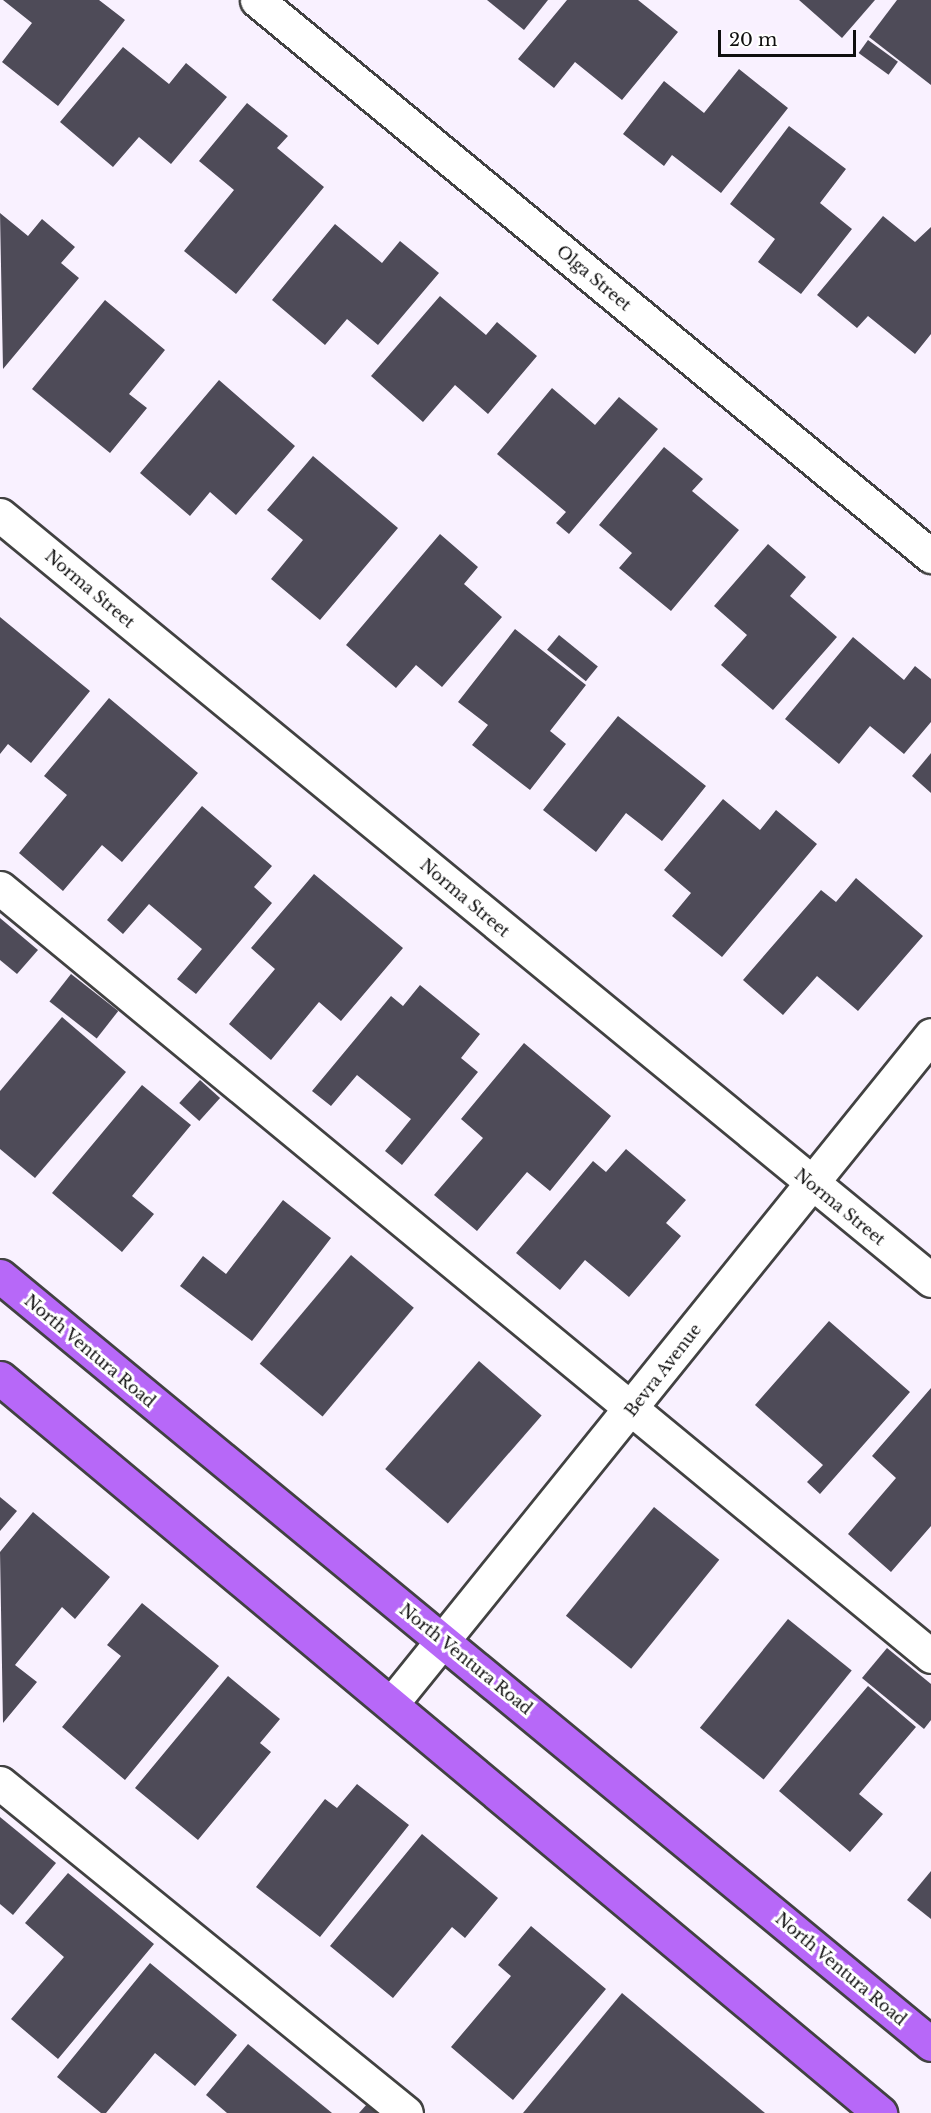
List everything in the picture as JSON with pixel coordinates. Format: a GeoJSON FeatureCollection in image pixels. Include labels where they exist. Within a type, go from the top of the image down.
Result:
{"type":"FeatureCollection","features":[{"type":"Feature","properties":{"kind":"main road","name":"North Ventura Road"},"geometry":{"type":"LineString","coordinates":[[0,1276],[931,2044]]}},
{"type":"Feature","properties":{"kind":"main road"},"geometry":{"type":"LineString","coordinates":[[0,1378],[392,1703],[880,2113]]}},
{"type":"Feature","properties":{"kind":"street","name":"Olga Street"},"geometry":{"type":"LineString","coordinates":[[258,0],[931,556]]}},
{"type":"Feature","properties":{"kind":"street","name":"Norma Street"},"geometry":{"type":"LineString","coordinates":[[0,515],[809,1183],[931,1280]]}},
{"type":"Feature","properties":{"kind":"street"},"geometry":{"type":"LineString","coordinates":[[0,888],[931,1656]]}},
{"type":"Feature","properties":{"kind":"street","name":"Bevra Avenue"},"geometry":{"type":"LineString","coordinates":[[392,1703],[633,1409],[809,1183],[931,1035]]}},
{"type":"Feature","properties":{"kind":"street"},"geometry":{"type":"LineString","coordinates":[[0,1783],[406,2113]]}},
{"type":"Feature","properties":{"kind":"building"},"geometry":{"type":"Polygon","coordinates":[[[3,0],[99,0],[125,20],[58,106],[2,62],[32,23],[3,0]]]}},
{"type":"Feature","properties":{"kind":"building"},"geometry":{"type":"Polygon","coordinates":[[[487,0],[548,0],[524,30],[487,0]]]}},
{"type":"Feature","properties":{"kind":"building"},"geometry":{"type":"Polygon","coordinates":[[[567,0],[638,0],[678,32],[622,100],[575,62],[554,88],[518,59],[567,0]]]}},
{"type":"Feature","properties":{"kind":"building"},"geometry":{"type":"Polygon","coordinates":[[[799,0],[875,0],[842,38],[799,0]]]}},
{"type":"Feature","properties":{"kind":"building"},"geometry":{"type":"Polygon","coordinates":[[[897,0],[931,0],[931,85],[869,37],[897,0]]]}},
{"type":"Feature","properties":{"kind":"building"},"geometry":{"type":"Polygon","coordinates":[[[868,40],[898,62],[889,75],[859,53],[868,40]]]}},
{"type":"Feature","properties":{"kind":"building"},"geometry":{"type":"Polygon","coordinates":[[[123,47],[169,84],[186,63],[227,97],[171,164],[139,137],[113,167],[60,122],[123,47]]]}},
{"type":"Feature","properties":{"kind":"building"},"geometry":{"type":"Polygon","coordinates":[[[739,69],[788,108],[721,193],[672,155],[664,166],[623,134],[664,81],[704,113],[739,69]]]}},
{"type":"Feature","properties":{"kind":"building"},"geometry":{"type":"Polygon","coordinates":[[[247,103],[288,136],[277,148],[324,187],[236,294],[184,251],[234,190],[199,161],[247,103]]]}},
{"type":"Feature","properties":{"kind":"building"},"geometry":{"type":"Polygon","coordinates":[[[789,126],[846,169],[820,203],[852,229],[801,294],[758,262],[775,239],[730,204],[789,126]]]}},
{"type":"Feature","properties":{"kind":"building"},"geometry":{"type":"Polygon","coordinates":[[[0,213],[28,236],[42,219],[75,247],[61,263],[79,278],[3,369],[0,213]]]}},
{"type":"Feature","properties":{"kind":"building"},"geometry":{"type":"Polygon","coordinates":[[[883,216],[915,242],[931,227],[931,334],[915,354],[868,316],[857,328],[817,295],[883,216]]]}},
{"type":"Feature","properties":{"kind":"building"},"geometry":{"type":"Polygon","coordinates":[[[335,224],[382,263],[400,241],[439,273],[378,345],[347,319],[325,345],[272,300],[335,224]]]}},
{"type":"Feature","properties":{"kind":"building"},"geometry":{"type":"Polygon","coordinates":[[[440,296],[486,335],[497,322],[537,356],[488,414],[455,385],[423,422],[371,376],[440,296]]]}},
{"type":"Feature","properties":{"kind":"building"},"geometry":{"type":"Polygon","coordinates":[[[105,300],[165,350],[129,394],[147,408],[110,453],[32,389],[105,300]]]}},
{"type":"Feature","properties":{"kind":"building"},"geometry":{"type":"Polygon","coordinates":[[[219,380],[295,446],[236,515],[210,492],[190,516],[140,473],[219,380]]]}},
{"type":"Feature","properties":{"kind":"building"},"geometry":{"type":"Polygon","coordinates":[[[552,388],[595,425],[619,397],[658,429],[569,534],[556,523],[566,512],[497,454],[552,388]]]}},
{"type":"Feature","properties":{"kind":"building"},"geometry":{"type":"Polygon","coordinates":[[[664,447],[703,479],[692,491],[739,530],[671,611],[619,568],[632,553],[599,525],[664,447]]]}},
{"type":"Feature","properties":{"kind":"building"},"geometry":{"type":"Polygon","coordinates":[[[313,456],[398,528],[320,620],[271,579],[303,540],[267,510],[313,456]]]}},
{"type":"Feature","properties":{"kind":"building"},"geometry":{"type":"Polygon","coordinates":[[[440,534],[478,567],[464,584],[502,617],[442,687],[416,665],[396,688],[346,645],[440,534]]]}},
{"type":"Feature","properties":{"kind":"building"},"geometry":{"type":"Polygon","coordinates":[[[768,544],[806,577],[790,596],[837,637],[773,710],[721,665],[747,635],[714,606],[768,544]]]}},
{"type":"Feature","properties":{"kind":"building"},"geometry":{"type":"Polygon","coordinates":[[[0,617],[90,691],[31,763],[8,744],[0,754],[0,617]]]}},
{"type":"Feature","properties":{"kind":"building"},"geometry":{"type":"Polygon","coordinates":[[[515,629],[586,685],[550,731],[566,744],[530,790],[472,745],[488,725],[458,702],[515,629]]]}},
{"type":"Feature","properties":{"kind":"building"},"geometry":{"type":"Polygon","coordinates":[[[559,635],[598,666],[586,681],[547,650],[559,635]]]}},
{"type":"Feature","properties":{"kind":"building"},"geometry":{"type":"Polygon","coordinates":[[[853,637],[904,680],[915,666],[931,679],[931,722],[904,754],[870,726],[839,764],[785,719],[853,637]]]}},
{"type":"Feature","properties":{"kind":"building"},"geometry":{"type":"Polygon","coordinates":[[[109,698],[198,773],[122,862],[102,845],[63,891],[19,853],[67,795],[44,776],[109,698]]]}},
{"type":"Feature","properties":{"kind":"building"},"geometry":{"type":"Polygon","coordinates":[[[618,716],[706,786],[662,841],[626,813],[596,852],[543,810],[618,716]]]}},
{"type":"Feature","properties":{"kind":"building"},"geometry":{"type":"Polygon","coordinates":[[[931,753],[931,793],[912,776],[931,753]]]}},
{"type":"Feature","properties":{"kind":"building"},"geometry":{"type":"Polygon","coordinates":[[[723,799],[760,830],[776,810],[817,844],[722,957],[672,916],[691,893],[664,870],[723,799]]]}},
{"type":"Feature","properties":{"kind":"building"},"geometry":{"type":"Polygon","coordinates":[[[202,806],[272,866],[254,887],[272,903],[196,994],[177,979],[202,949],[149,904],[123,934],[107,920],[202,806]]]}},
{"type":"Feature","properties":{"kind":"building"},"geometry":{"type":"Polygon","coordinates":[[[314,874],[403,948],[341,1021],[319,1002],[271,1060],[229,1024],[275,969],[251,948],[314,874]]]}},
{"type":"Feature","properties":{"kind":"building"},"geometry":{"type":"Polygon","coordinates":[[[856,878],[923,936],[858,1011],[817,976],[783,1015],[743,980],[821,890],[836,902],[856,878]]]}},
{"type":"Feature","properties":{"kind":"building"},"geometry":{"type":"Polygon","coordinates":[[[0,918],[38,950],[17,974],[0,960],[0,918]]]}},
{"type":"Feature","properties":{"kind":"building"},"geometry":{"type":"Polygon","coordinates":[[[71,974],[118,1011],[97,1039],[49,1002],[71,974]]]}},
{"type":"Feature","properties":{"kind":"building"},"geometry":{"type":"Polygon","coordinates":[[[420,985],[480,1034],[461,1058],[478,1072],[402,1165],[385,1151],[411,1119],[357,1075],[331,1106],[312,1091],[391,996],[403,1006],[420,985]]]}},
{"type":"Feature","properties":{"kind":"building"},"geometry":{"type":"Polygon","coordinates":[[[62,1017],[126,1072],[35,1178],[0,1149],[0,1091],[62,1017]]]}},
{"type":"Feature","properties":{"kind":"building"},"geometry":{"type":"Polygon","coordinates":[[[524,1043],[611,1116],[550,1191],[527,1172],[477,1231],[434,1195],[483,1138],[461,1119],[524,1043]]]}},
{"type":"Feature","properties":{"kind":"building"},"geometry":{"type":"Polygon","coordinates":[[[200,1080],[220,1098],[199,1121],[179,1103],[200,1080]]]}},
{"type":"Feature","properties":{"kind":"building"},"geometry":{"type":"Polygon","coordinates":[[[142,1085],[191,1125],[132,1196],[154,1214],[122,1252],[52,1193],[142,1085]]]}},
{"type":"Feature","properties":{"kind":"building"},"geometry":{"type":"Polygon","coordinates":[[[626,1149],[686,1200],[666,1223],[681,1236],[629,1297],[585,1260],[560,1290],[516,1253],[593,1161],[606,1172],[626,1149]]]}},
{"type":"Feature","properties":{"kind":"building"},"geometry":{"type":"Polygon","coordinates":[[[283,1200],[331,1238],[252,1341],[180,1286],[203,1256],[226,1274],[283,1200]]]}},
{"type":"Feature","properties":{"kind":"building"},"geometry":{"type":"Polygon","coordinates":[[[351,1255],[414,1308],[323,1416],[260,1364],[351,1255]]]}},
{"type":"Feature","properties":{"kind":"building"},"geometry":{"type":"Polygon","coordinates":[[[829,1321],[910,1392],[820,1494],[807,1482],[823,1465],[755,1405],[829,1321]]]}},
{"type":"Feature","properties":{"kind":"building"},"geometry":{"type":"Polygon","coordinates":[[[479,1361],[542,1415],[448,1523],[385,1469],[479,1361]]]}},
{"type":"Feature","properties":{"kind":"building"},"geometry":{"type":"Polygon","coordinates":[[[931,1388],[931,1526],[891,1572],[848,1534],[896,1478],[872,1456],[931,1388]]]}},
{"type":"Feature","properties":{"kind":"building"},"geometry":{"type":"Polygon","coordinates":[[[0,1497],[17,1511],[0,1531],[0,1497]]]}},
{"type":"Feature","properties":{"kind":"building"},"geometry":{"type":"Polygon","coordinates":[[[654,1507],[719,1560],[631,1669],[566,1616],[654,1507]]]}},
{"type":"Feature","properties":{"kind":"building"},"geometry":{"type":"Polygon","coordinates":[[[33,1512],[110,1577],[75,1619],[62,1607],[15,1665],[37,1682],[3,1723],[0,1552],[33,1512]]]}},
{"type":"Feature","properties":{"kind":"building"},"geometry":{"type":"Polygon","coordinates":[[[142,1603],[219,1666],[125,1780],[62,1727],[121,1656],[107,1645],[142,1603]]]}},
{"type":"Feature","properties":{"kind":"building"},"geometry":{"type":"Polygon","coordinates":[[[788,1619],[852,1671],[764,1779],[700,1728],[788,1619]]]}},
{"type":"Feature","properties":{"kind":"building"},"geometry":{"type":"Polygon","coordinates":[[[887,1648],[931,1684],[931,1720],[924,1729],[862,1678],[887,1648]]]}},
{"type":"Feature","properties":{"kind":"building"},"geometry":{"type":"Polygon","coordinates":[[[228,1676],[280,1719],[260,1743],[271,1752],[198,1840],[135,1788],[228,1676]]]}},
{"type":"Feature","properties":{"kind":"building"},"geometry":{"type":"Polygon","coordinates":[[[868,1686],[916,1727],[859,1794],[883,1814],[850,1852],[779,1791],[868,1686]]]}},
{"type":"Feature","properties":{"kind":"building"},"geometry":{"type":"Polygon","coordinates":[[[357,1784],[409,1825],[320,1937],[256,1887],[325,1799],[337,1808],[357,1784]]]}},
{"type":"Feature","properties":{"kind":"building"},"geometry":{"type":"Polygon","coordinates":[[[0,1817],[56,1863],[13,1915],[0,1904],[0,1817]]]}},
{"type":"Feature","properties":{"kind":"building"},"geometry":{"type":"Polygon","coordinates":[[[422,1834],[498,1898],[465,1938],[452,1927],[393,1998],[330,1946],[422,1834]]]}},
{"type":"Feature","properties":{"kind":"building"},"geometry":{"type":"Polygon","coordinates":[[[931,1871],[931,1919],[907,1900],[931,1871]]]}},
{"type":"Feature","properties":{"kind":"building"},"geometry":{"type":"Polygon","coordinates":[[[68,1873],[154,1944],[58,2059],[11,2019],[64,1957],[25,1923],[68,1873]]]}},
{"type":"Feature","properties":{"kind":"building"},"geometry":{"type":"Polygon","coordinates":[[[531,1926],[606,1989],[513,2100],[451,2047],[511,1976],[498,1965],[531,1926]]]}},
{"type":"Feature","properties":{"kind":"building"},"geometry":{"type":"Polygon","coordinates":[[[150,1963],[237,2035],[195,2086],[155,2053],[106,2113],[101,2113],[57,2077],[150,1963]]]}},
{"type":"Feature","properties":{"kind":"building"},"geometry":{"type":"Polygon","coordinates":[[[622,1993],[765,2113],[523,2113],[622,1993]]]}},
{"type":"Feature","properties":{"kind":"building"},"geometry":{"type":"Polygon","coordinates":[[[248,2044],[332,2113],[227,2113],[206,2095],[248,2044]]]}},
{"type":"Feature","properties":{"kind":"building"},"geometry":{"type":"Polygon","coordinates":[[[368,2103],[380,2113],[359,2113],[368,2103]]]}}]}
